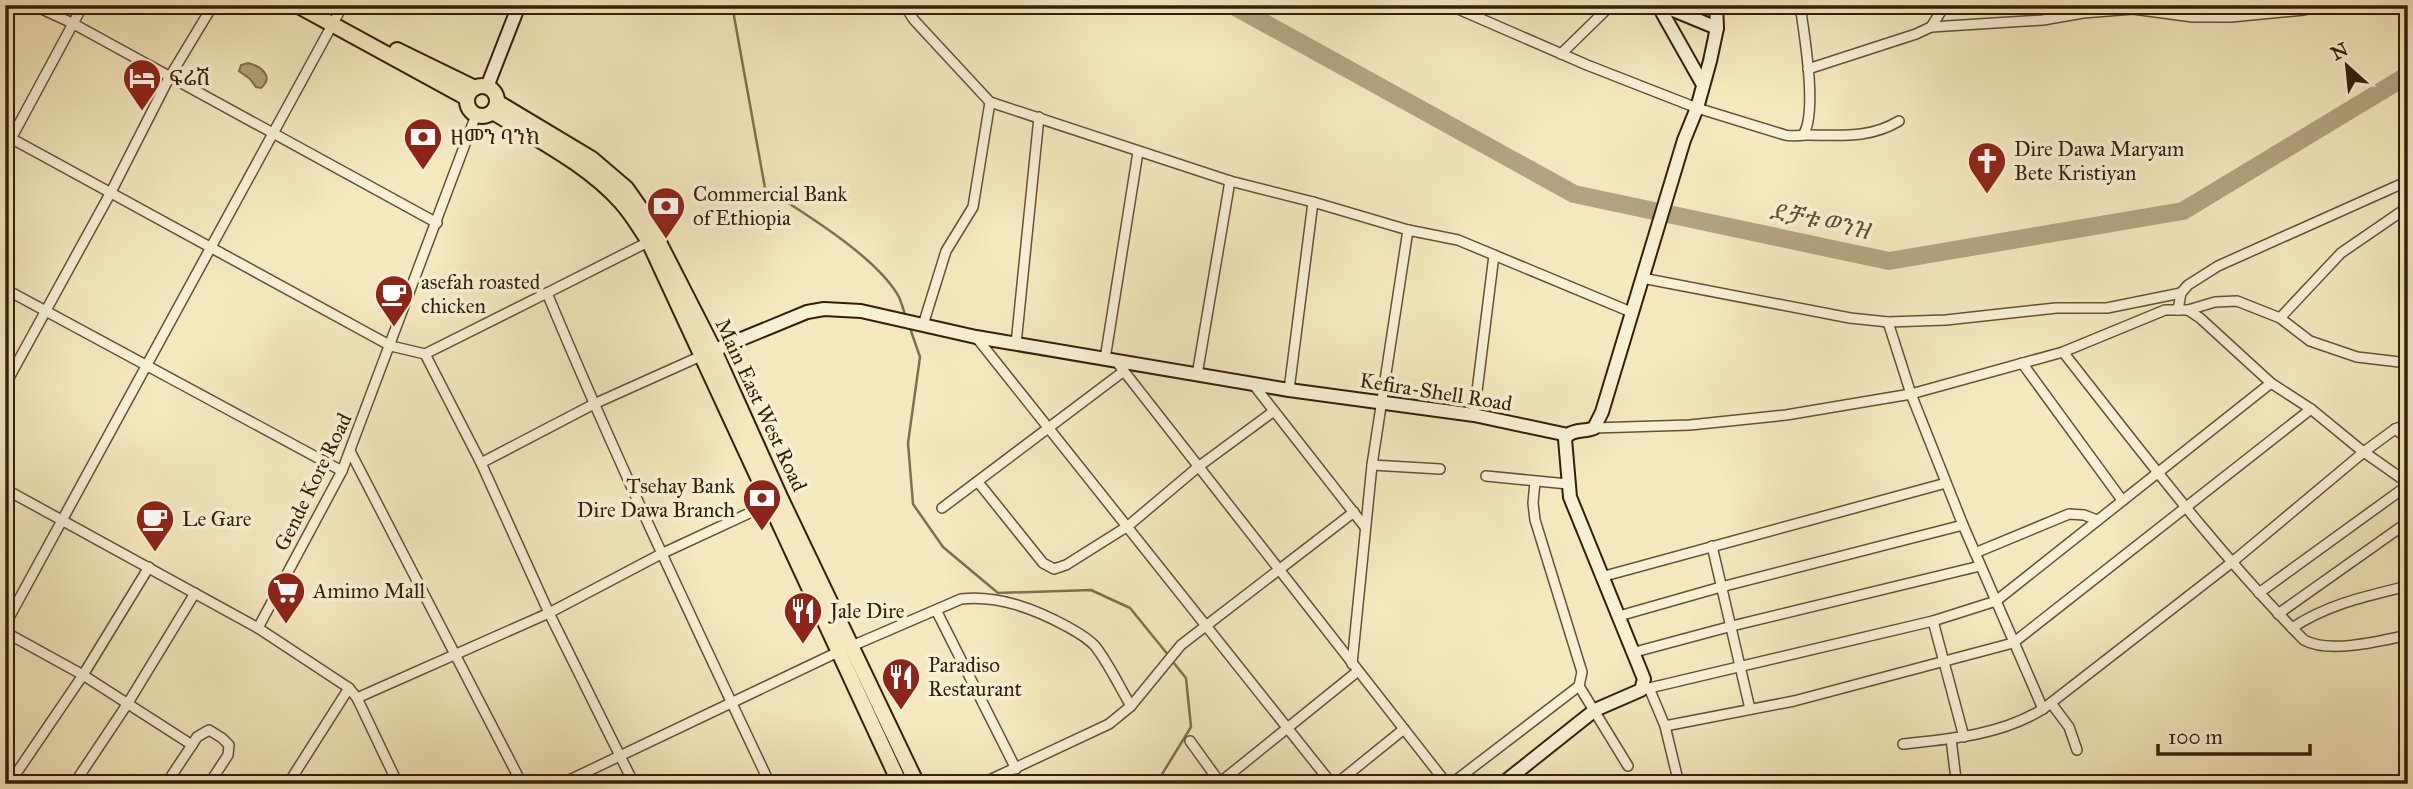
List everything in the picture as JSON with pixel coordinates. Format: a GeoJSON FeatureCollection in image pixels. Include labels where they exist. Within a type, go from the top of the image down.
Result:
{"type":"FeatureCollection","features":[{"type":"Feature","properties":{"kind":"main road"},"geometry":{"type":"LineString","coordinates":[[297,5],[476,91],[494,92],[495,107],[485,116],[476,115],[470,110],[476,91],[519,5]]}},
{"type":"Feature","properties":{"kind":"main road"},"geometry":{"type":"LineString","coordinates":[[312,5],[334,22]]}},
{"type":"Feature","properties":{"kind":"main road"},"geometry":{"type":"LineString","coordinates":[[1660,5],[1717,28]]}},
{"type":"Feature","properties":{"kind":"main road"},"geometry":{"type":"LineString","coordinates":[[1660,5],[1702,83]]}},
{"type":"Feature","properties":{"kind":"main road"},"geometry":{"type":"LineString","coordinates":[[1594,428],[1684,140],[1697,108],[1717,28],[1717,5]]}},
{"type":"Feature","properties":{"kind":"main road","name":"Main East West Road"},"geometry":{"type":"LineString","coordinates":[[495,107],[540,135],[602,183],[652,240],[708,353],[845,649],[917,784]]}},
{"type":"Feature","properties":{"kind":"main road","name":"Kefira-Shell Road"},"geometry":{"type":"LineString","coordinates":[[708,353],[792,317],[824,309],[860,311],[1115,364],[1474,415],[1568,435],[1594,428]]}},
{"type":"Feature","properties":{"kind":"main road"},"geometry":{"type":"LineString","coordinates":[[1502,784],[1595,710],[1645,689],[1644,674],[1575,511],[1568,484],[1565,439],[1568,435]]}},
{"type":"Feature","properties":{"kind":"main road","name":"Main East West Road"},"geometry":{"type":"LineString","coordinates":[[845,649],[900,784]]}},
{"type":"Feature","properties":{"kind":"street"},"geometry":{"type":"LineString","coordinates":[[33,5],[72,23],[437,223]]}},
{"type":"Feature","properties":{"kind":"street"},"geometry":{"type":"LineString","coordinates":[[5,150],[8,137],[83,5]]}},
{"type":"Feature","properties":{"kind":"street"},"geometry":{"type":"LineString","coordinates":[[5,385],[111,192],[169,78],[213,5]]}},
{"type":"Feature","properties":{"kind":"street"},"geometry":{"type":"LineString","coordinates":[[5,625],[344,5]]}},
{"type":"Feature","properties":{"kind":"street"},"geometry":{"type":"LineString","coordinates":[[910,5],[910,14],[914,20],[990,102],[1230,181],[1408,230],[1458,240],[1630,313]]}},
{"type":"Feature","properties":{"kind":"street"},"geometry":{"type":"LineString","coordinates":[[1449,5],[1561,54],[1697,108],[1785,135],[1864,135],[1899,121]]}},
{"type":"Feature","properties":{"kind":"street"},"geometry":{"type":"LineString","coordinates":[[1561,54],[1611,5]]}},
{"type":"Feature","properties":{"kind":"street"},"geometry":{"type":"LineString","coordinates":[[1800,5],[1808,69],[1808,123],[1803,135]]}},
{"type":"Feature","properties":{"kind":"street"},"geometry":{"type":"LineString","coordinates":[[1931,27],[1945,5]]}},
{"type":"Feature","properties":{"kind":"street"},"geometry":{"type":"LineString","coordinates":[[1808,69],[1902,40],[1931,27],[2043,20],[2133,9],[2193,17],[2231,17],[2304,10],[2325,5]]}},
{"type":"Feature","properties":{"kind":"street"},"geometry":{"type":"LineString","coordinates":[[919,324],[946,251],[973,207],[990,102]]}},
{"type":"Feature","properties":{"kind":"street","name":"Gende Kore Road"},"geometry":{"type":"LineString","coordinates":[[258,628],[342,471],[476,115]]}},
{"type":"Feature","properties":{"kind":"street"},"geometry":{"type":"LineString","coordinates":[[1016,344],[1039,117]]}},
{"type":"Feature","properties":{"kind":"street"},"geometry":{"type":"LineString","coordinates":[[8,137],[391,346],[425,354],[652,240]]}},
{"type":"Feature","properties":{"kind":"street"},"geometry":{"type":"LineString","coordinates":[[942,508],[1048,427],[1115,364],[1138,152]]}},
{"type":"Feature","properties":{"kind":"street"},"geometry":{"type":"LineString","coordinates":[[1197,374],[1230,181]]}},
{"type":"Feature","properties":{"kind":"street"},"geometry":{"type":"LineString","coordinates":[[1642,278],[1850,318],[1888,322],[1946,320],[2056,307],[2107,308],[2181,293],[2188,285],[2218,266],[2408,181]]}},
{"type":"Feature","properties":{"kind":"street"},"geometry":{"type":"LineString","coordinates":[[1289,390],[1313,202]]}},
{"type":"Feature","properties":{"kind":"street"},"geometry":{"type":"LineString","coordinates":[[2280,318],[2341,253],[2408,207]]}},
{"type":"Feature","properties":{"kind":"street"},"geometry":{"type":"LineString","coordinates":[[1191,741],[1219,783],[1288,728],[1355,668],[1372,465],[1408,230]]}},
{"type":"Feature","properties":{"kind":"street"},"geometry":{"type":"LineString","coordinates":[[1474,415],[1494,254]]}},
{"type":"Feature","properties":{"kind":"street"},"geometry":{"type":"LineString","coordinates":[[5,289],[342,471]]}},
{"type":"Feature","properties":{"kind":"street"},"geometry":{"type":"LineString","coordinates":[[547,293],[661,554],[770,784]]}},
{"type":"Feature","properties":{"kind":"street"},"geometry":{"type":"LineString","coordinates":[[2181,293],[2183,310]]}},
{"type":"Feature","properties":{"kind":"street"},"geometry":{"type":"LineString","coordinates":[[1594,428],[1690,425],[1786,415],[1911,394],[2063,352],[2165,310],[2183,310],[2229,300],[2244,303],[2280,318],[2310,341],[2357,357],[2408,363]]}},
{"type":"Feature","properties":{"kind":"street"},"geometry":{"type":"LineString","coordinates":[[2183,310],[2200,317],[2271,383],[2311,409],[2408,484],[2259,593]]}},
{"type":"Feature","properties":{"kind":"street"},"geometry":{"type":"LineString","coordinates":[[1888,322],[1911,394],[2013,643],[2047,706],[2069,727],[2077,750]]}},
{"type":"Feature","properties":{"kind":"street"},"geometry":{"type":"LineString","coordinates":[[976,337],[1334,784],[1404,729]]}},
{"type":"Feature","properties":{"kind":"street"},"geometry":{"type":"LineString","coordinates":[[2063,352],[2185,508],[2304,640],[2321,647],[2408,635]]}},
{"type":"Feature","properties":{"kind":"street"},"geometry":{"type":"LineString","coordinates":[[481,463],[594,404],[708,353]]}},
{"type":"Feature","properties":{"kind":"street"},"geometry":{"type":"LineString","coordinates":[[425,354],[481,463],[549,612],[634,784]]}},
{"type":"Feature","properties":{"kind":"street"},"geometry":{"type":"LineString","coordinates":[[2022,363],[2122,500]]}},
{"type":"Feature","properties":{"kind":"street"},"geometry":{"type":"LineString","coordinates":[[1115,364],[1449,784],[1578,686],[1582,672],[1535,520],[1535,482]]}},
{"type":"Feature","properties":{"kind":"street"},"geometry":{"type":"LineString","coordinates":[[1679,784],[1665,726],[1645,689],[1933,621],[1996,601],[2271,383]]}},
{"type":"Feature","properties":{"kind":"street"},"geometry":{"type":"LineString","coordinates":[[1253,384],[1366,527]]}},
{"type":"Feature","properties":{"kind":"street"},"geometry":{"type":"LineString","coordinates":[[1665,726],[1794,701],[2013,643],[2311,409]]}},
{"type":"Feature","properties":{"kind":"street"},"geometry":{"type":"LineString","coordinates":[[978,482],[1043,563],[1054,569],[1066,565],[1128,526],[1198,467],[1274,411]]}},
{"type":"Feature","properties":{"kind":"street"},"geometry":{"type":"LineString","coordinates":[[1903,744],[1964,737],[2027,719],[2231,562],[2365,451],[2395,429],[2408,424]]}},
{"type":"Feature","properties":{"kind":"street"},"geometry":{"type":"LineString","coordinates":[[2395,429],[2408,439]]}},
{"type":"Feature","properties":{"kind":"street"},"geometry":{"type":"LineString","coordinates":[[350,452],[522,784]]}},
{"type":"Feature","properties":{"kind":"street"},"geometry":{"type":"LineString","coordinates":[[1372,465],[1440,469]]}},
{"type":"Feature","properties":{"kind":"street"},"geometry":{"type":"LineString","coordinates":[[1486,476],[1568,484]]}},
{"type":"Feature","properties":{"kind":"street"},"geometry":{"type":"LineString","coordinates":[[1601,577],[1946,482]]}},
{"type":"Feature","properties":{"kind":"street"},"geometry":{"type":"LineString","coordinates":[[5,489],[258,628],[349,688],[357,698],[398,784]]}},
{"type":"Feature","properties":{"kind":"street"},"geometry":{"type":"LineString","coordinates":[[357,698],[549,612],[661,554],[775,501]]}},
{"type":"Feature","properties":{"kind":"street"},"geometry":{"type":"LineString","coordinates":[[981,784],[1109,724],[1131,706],[1181,645],[1354,512]]}},
{"type":"Feature","properties":{"kind":"street"},"geometry":{"type":"LineString","coordinates":[[1975,553],[2069,514],[2084,515],[2097,520]]}},
{"type":"Feature","properties":{"kind":"street"},"geometry":{"type":"LineString","coordinates":[[2278,614],[2408,522]]}},
{"type":"Feature","properties":{"kind":"street"},"geometry":{"type":"LineString","coordinates":[[1619,616],[1963,524]]}},
{"type":"Feature","properties":{"kind":"street"},"geometry":{"type":"LineString","coordinates":[[1712,546],[1751,709]]}},
{"type":"Feature","properties":{"kind":"street"},"geometry":{"type":"LineString","coordinates":[[1635,652],[1732,625],[1980,566]]}},
{"type":"Feature","properties":{"kind":"street"},"geometry":{"type":"LineString","coordinates":[[9,784],[83,675],[149,567]]}},
{"type":"Feature","properties":{"kind":"street"},"geometry":{"type":"LineString","coordinates":[[2292,628],[2325,609],[2344,602],[2408,586]]}},
{"type":"Feature","properties":{"kind":"street"},"geometry":{"type":"LineString","coordinates":[[74,784],[128,703],[195,593]]}},
{"type":"Feature","properties":{"kind":"street"},"geometry":{"type":"LineString","coordinates":[[561,784],[845,649],[961,599],[979,597],[1013,603],[1054,620],[1093,644],[1131,706]]}},
{"type":"Feature","properties":{"kind":"street"},"geometry":{"type":"LineString","coordinates":[[936,610],[1016,769]]}},
{"type":"Feature","properties":{"kind":"street"},"geometry":{"type":"LineString","coordinates":[[1933,621],[1964,737]]}},
{"type":"Feature","properties":{"kind":"street"},"geometry":{"type":"LineString","coordinates":[[5,632],[83,675],[192,745]]}},
{"type":"Feature","properties":{"kind":"street"},"geometry":{"type":"LineString","coordinates":[[1578,686],[1628,766]]}},
{"type":"Feature","properties":{"kind":"street"},"geometry":{"type":"LineString","coordinates":[[290,782],[349,688]]}},
{"type":"Feature","properties":{"kind":"street"},"geometry":{"type":"LineString","coordinates":[[166,784],[197,737],[209,730],[229,745],[228,755],[209,784]]}},
{"type":"Feature","properties":{"kind":"street"},"geometry":{"type":"LineString","coordinates":[[1951,739],[1956,779],[1951,784]]}},
{"type":"Feature","properties":{"kind":"shaded area"},"geometry":{"type":"Polygon","coordinates":[[[248,63],[264,72],[267,79],[261,88],[256,87],[239,71],[241,65],[248,63]]]}},
{"type":"Feature","properties":{"kind":"waterway","name":"Kefira-Shell Road"},"geometry":{"type":"LineString","coordinates":[[732,5],[765,188],[838,237],[874,267],[899,297],[906,318]]}},
{"type":"Feature","properties":{"kind":"waterway","name":"ደቻቱ ወንዝ"},"geometry":{"type":"LineString","coordinates":[[1232,5],[1574,194],[1889,261],[2183,211],[2408,75]]}},
{"type":"Feature","properties":{"kind":"waterway","name":"Kefira-Shell Road"},"geometry":{"type":"LineString","coordinates":[[910,328],[920,357],[908,443],[913,504],[943,547],[998,593],[1091,590],[1130,608],[1169,656]]}},
{"type":"Feature","properties":{"kind":"waterway","name":"Kefira-Shell Road"},"geometry":{"type":"LineString","coordinates":[[1156,784],[1191,727],[1186,678],[1173,662]]}},
{"type":"Feature","properties":{"kind":"place","name":"ፍሬሽ"},"geometry":{"type":"Point","coordinates":[142,112]}},
{"type":"Feature","properties":{"kind":"place","name":"ዘመን ባንክ"},"geometry":{"type":"Point","coordinates":[423,171]}},
{"type":"Feature","properties":{"kind":"place","name":"Dire Dawa Maryam Bete Kristiyan"},"geometry":{"type":"Point","coordinates":[1987,195]}},
{"type":"Feature","properties":{"kind":"place","name":"Commercial Bank of Ethiopia"},"geometry":{"type":"Point","coordinates":[666,240]}},
{"type":"Feature","properties":{"kind":"place","name":"asefah roasted chicken"},"geometry":{"type":"Point","coordinates":[394,328]}},
{"type":"Feature","properties":{"kind":"place","name":"Tsehay Bank Dire Dawa Branch"},"geometry":{"type":"Point","coordinates":[762,532]}},
{"type":"Feature","properties":{"kind":"place","name":"Le Gare"},"geometry":{"type":"Point","coordinates":[155,553]}},
{"type":"Feature","properties":{"kind":"place","name":"Amimo Mall"},"geometry":{"type":"Point","coordinates":[286,625]}},
{"type":"Feature","properties":{"kind":"place","name":"Jale Dire"},"geometry":{"type":"Point","coordinates":[803,645]}},
{"type":"Feature","properties":{"kind":"place","name":"Paradiso Restaurant"},"geometry":{"type":"Point","coordinates":[901,711]}}]}
